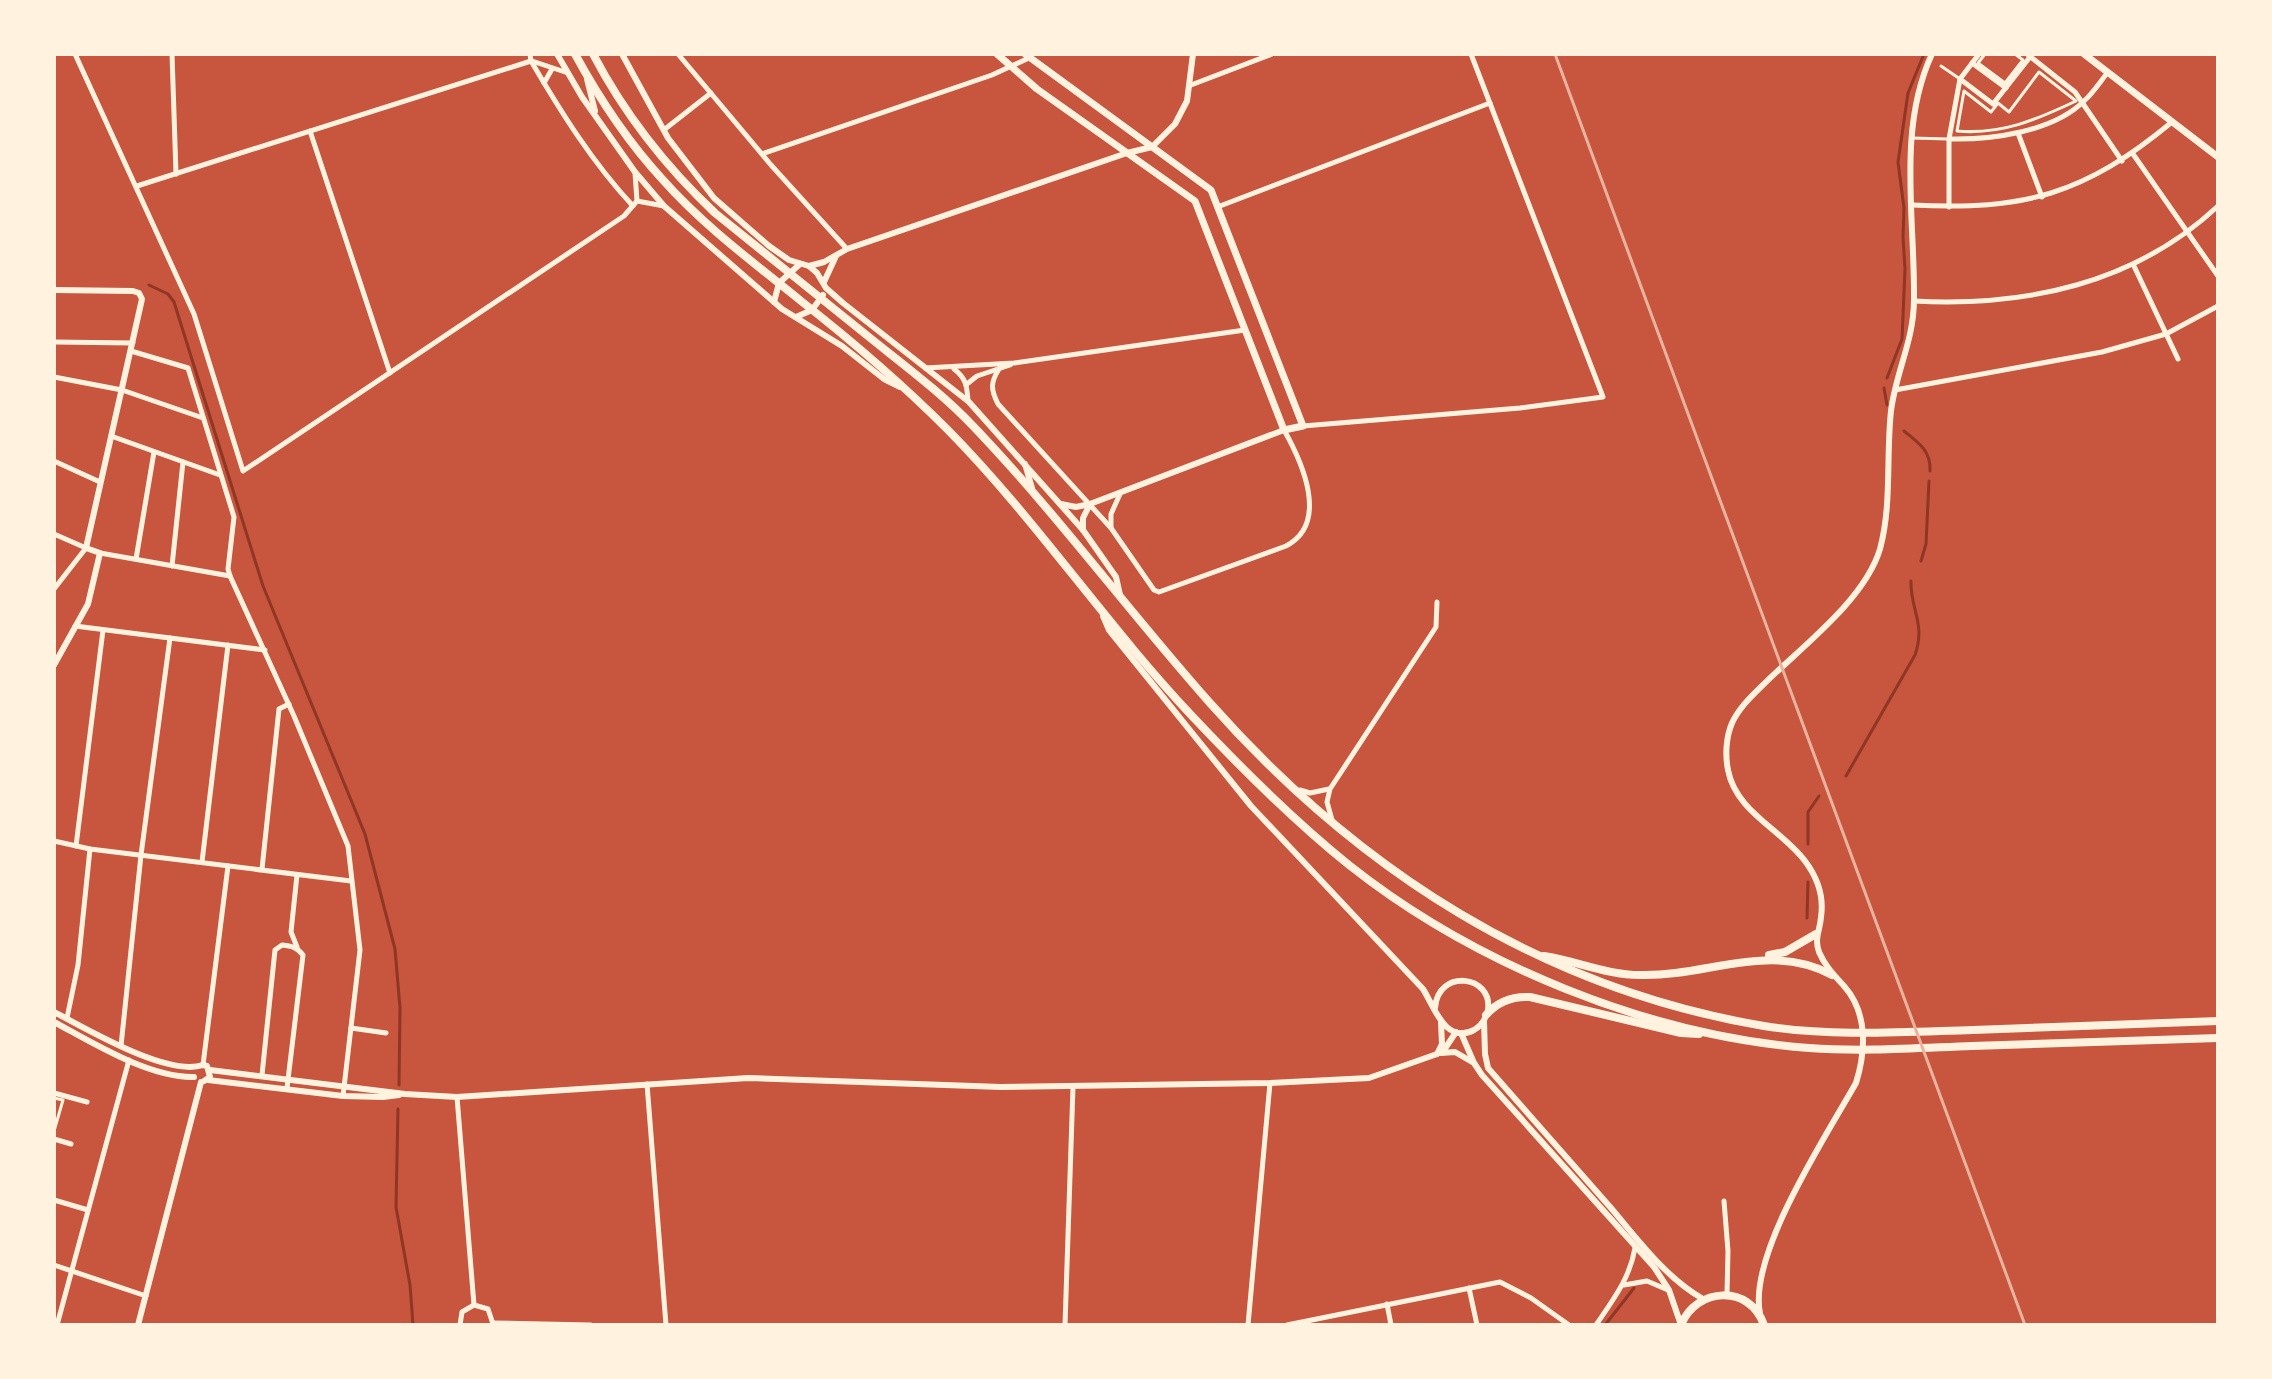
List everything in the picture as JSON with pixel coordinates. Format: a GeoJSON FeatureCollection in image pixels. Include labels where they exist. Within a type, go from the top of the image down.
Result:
{"type":"FeatureCollection","features":[{"type":"Feature","properties":{"kind":"highway"},"geometry":{"type":"LineString","coordinates":[[575,54],[600,101],[662,179],[717,233],[909,392],[987,473],[1190,714],[1269,794],[1351,867],[1447,932],[1540,978],[1631,1011],[1717,1034],[1807,1048],[1874,1050],[2218,1038]]}},
{"type":"Feature","properties":{"kind":"highway"},"geometry":{"type":"LineString","coordinates":[[593,54],[620,102],[658,154],[696,196],[906,366],[969,422],[1033,492],[1212,705],[1291,787],[1429,896],[1535,955],[1627,992],[1676,1007],[1770,1027],[1891,1032],[2218,1021]]}},
{"type":"Feature","properties":{"kind":"highway"},"geometry":{"type":"LineString","coordinates":[[1757,960],[1785,952],[1816,934]]}},
{"type":"Feature","properties":{"kind":"highway"},"geometry":{"type":"LineString","coordinates":[[1535,955],[1607,972],[1638,975],[1692,972],[1775,958],[1806,963],[1832,975]]}},
{"type":"Feature","properties":{"kind":"highway"},"geometry":{"type":"LineString","coordinates":[[1485,1018],[1493,1007],[1510,998],[1530,997],[1681,1033],[1717,1034]]}},
{"type":"Feature","properties":{"kind":"highway"},"geometry":{"type":"LineString","coordinates":[[1681,1325],[1688,1311],[1703,1299],[1727,1294],[1745,1300],[1762,1322]]}},
{"type":"Feature","properties":{"kind":"main road"},"geometry":{"type":"LineString","coordinates":[[997,54],[1195,201],[1284,430],[1303,426],[1220,206],[1211,190],[1029,55]]}},
{"type":"Feature","properties":{"kind":"main road"},"geometry":{"type":"LineString","coordinates":[[2084,54],[2218,157]]}},
{"type":"Feature","properties":{"kind":"main road"},"geometry":{"type":"LineString","coordinates":[[1201,213],[1220,206]]}},
{"type":"Feature","properties":{"kind":"main road"},"geometry":{"type":"LineString","coordinates":[[1245,330],[1264,323]]}},
{"type":"Feature","properties":{"kind":"street"},"geometry":{"type":"LineString","coordinates":[[75,54],[194,314],[243,471],[624,216],[635,204],[635,172]]}},
{"type":"Feature","properties":{"kind":"street"},"geometry":{"type":"LineString","coordinates":[[172,54],[176,174]]}},
{"type":"Feature","properties":{"kind":"street"},"geometry":{"type":"LineString","coordinates":[[557,54],[635,172],[664,206],[774,302],[842,346],[884,379],[909,392]]}},
{"type":"Feature","properties":{"kind":"street"},"geometry":{"type":"LineString","coordinates":[[622,54],[668,138],[714,198],[763,242],[789,260],[809,266],[847,249],[1152,147],[1175,124],[1182,112],[1191,85],[1193,54]]}},
{"type":"Feature","properties":{"kind":"street"},"geometry":{"type":"LineString","coordinates":[[678,54],[847,249]]}},
{"type":"Feature","properties":{"kind":"street"},"geometry":{"type":"LineString","coordinates":[[1191,85],[1272,54]]}},
{"type":"Feature","properties":{"kind":"street"},"geometry":{"type":"LineString","coordinates":[[1303,426],[1520,408],[1603,397],[1471,54]]}},
{"type":"Feature","properties":{"kind":"street"},"geometry":{"type":"LineString","coordinates":[[1762,1322],[1758,1292],[1768,1252],[1778,1225],[1856,1083],[1863,1039],[1860,1013],[1853,998],[1832,975],[1820,953],[1816,934],[1822,913],[1821,897],[1815,877],[1797,852],[1740,798],[1731,783],[1726,751],[1728,736],[1740,709],[1864,583],[1880,549],[1895,390],[1907,352],[1914,301],[1912,138],[1917,95],[1932,54]]}},
{"type":"Feature","properties":{"kind":"street"},"geometry":{"type":"LineString","coordinates":[[1982,54],[1978,63],[2005,83],[2023,60],[2015,54]]}},
{"type":"Feature","properties":{"kind":"street"},"geometry":{"type":"LineString","coordinates":[[1949,207],[1949,139],[1960,79],[1982,54]]}},
{"type":"Feature","properties":{"kind":"street"},"geometry":{"type":"LineString","coordinates":[[762,154],[1011,67],[1029,55]]}},
{"type":"Feature","properties":{"kind":"street"},"geometry":{"type":"LineString","coordinates":[[1941,66],[1993,104],[2029,55],[2075,92],[2122,161]]}},
{"type":"Feature","properties":{"kind":"street"},"geometry":{"type":"LineString","coordinates":[[137,186],[530,57],[552,69],[568,73]]}},
{"type":"Feature","properties":{"kind":"street"},"geometry":{"type":"LineString","coordinates":[[530,57],[594,161],[635,204],[664,206]]}},
{"type":"Feature","properties":{"kind":"street"},"geometry":{"type":"LineString","coordinates":[[1972,63],[2006,88]]}},
{"type":"Feature","properties":{"kind":"street"},"geometry":{"type":"LineString","coordinates":[[544,83],[552,69]]}},
{"type":"Feature","properties":{"kind":"street"},"geometry":{"type":"LineString","coordinates":[[2039,72],[2076,101],[2018,126],[1994,132],[1957,131],[1964,91],[1991,112],[1998,103],[2009,112],[2039,72]]}},
{"type":"Feature","properties":{"kind":"street"},"geometry":{"type":"LineString","coordinates":[[1912,138],[1982,140],[2018,133],[2050,121],[2083,103],[2108,72]]}},
{"type":"Feature","properties":{"kind":"street"},"geometry":{"type":"LineString","coordinates":[[586,73],[597,118]]}},
{"type":"Feature","properties":{"kind":"street"},"geometry":{"type":"LineString","coordinates":[[665,129],[711,93]]}},
{"type":"Feature","properties":{"kind":"street"},"geometry":{"type":"LineString","coordinates":[[1220,206],[1490,103]]}},
{"type":"Feature","properties":{"kind":"street"},"geometry":{"type":"LineString","coordinates":[[1912,205],[1992,206],[2042,197],[2122,161],[2172,122]]}},
{"type":"Feature","properties":{"kind":"street"},"geometry":{"type":"LineString","coordinates":[[310,131],[390,373]]}},
{"type":"Feature","properties":{"kind":"street"},"geometry":{"type":"LineString","coordinates":[[2018,133],[2042,197]]}},
{"type":"Feature","properties":{"kind":"street"},"geometry":{"type":"LineString","coordinates":[[2133,154],[2218,276]]}},
{"type":"Feature","properties":{"kind":"street"},"geometry":{"type":"LineString","coordinates":[[1914,301],[1990,302],[2054,293],[2090,282],[2133,264],[2186,232],[2218,206]]}},
{"type":"Feature","properties":{"kind":"street"},"geometry":{"type":"LineString","coordinates":[[743,235],[763,242]]}},
{"type":"Feature","properties":{"kind":"street"},"geometry":{"type":"LineString","coordinates":[[796,317],[812,310],[822,299],[836,256]]}},
{"type":"Feature","properties":{"kind":"street"},"geometry":{"type":"LineString","coordinates":[[774,302],[779,283],[800,264]]}},
{"type":"Feature","properties":{"kind":"street"},"geometry":{"type":"LineString","coordinates":[[2133,264],[2178,359]]}},
{"type":"Feature","properties":{"kind":"street"},"geometry":{"type":"LineString","coordinates":[[809,266],[825,285],[969,402],[1083,530],[1116,577],[1122,601]]}},
{"type":"Feature","properties":{"kind":"street"},"geometry":{"type":"LineString","coordinates":[[54,290],[133,291],[139,293],[142,299],[86,548],[54,589]]}},
{"type":"Feature","properties":{"kind":"street"},"geometry":{"type":"LineString","coordinates":[[1895,390],[2102,352],[2166,334],[2218,306]]}},
{"type":"Feature","properties":{"kind":"street"},"geometry":{"type":"LineString","coordinates":[[925,368],[1014,363],[1245,330]]}},
{"type":"Feature","properties":{"kind":"street"},"geometry":{"type":"LineString","coordinates":[[54,342],[133,343]]}},
{"type":"Feature","properties":{"kind":"street"},"geometry":{"type":"LineString","coordinates":[[131,351],[188,368],[234,517],[228,569],[230,576],[289,704],[348,846],[360,950],[343,1096]]}},
{"type":"Feature","properties":{"kind":"street"},"geometry":{"type":"LineString","coordinates":[[967,384],[977,376],[1014,363]]}},
{"type":"Feature","properties":{"kind":"street"},"geometry":{"type":"LineString","coordinates":[[953,368],[967,384],[969,402]]}},
{"type":"Feature","properties":{"kind":"street"},"geometry":{"type":"LineString","coordinates":[[999,369],[992,381],[992,393],[998,404],[1090,504],[1111,528],[1154,590],[1159,592],[1295,541],[1307,526],[1311,507],[1298,456],[1284,430],[1090,504],[1076,507],[1058,502]]}},
{"type":"Feature","properties":{"kind":"street"},"geometry":{"type":"LineString","coordinates":[[54,377],[122,390],[203,419]]}},
{"type":"Feature","properties":{"kind":"street"},"geometry":{"type":"LineString","coordinates":[[111,436],[220,475]]}},
{"type":"Feature","properties":{"kind":"street"},"geometry":{"type":"LineString","coordinates":[[136,559],[154,452]]}},
{"type":"Feature","properties":{"kind":"street"},"geometry":{"type":"LineString","coordinates":[[54,461],[100,482]]}},
{"type":"Feature","properties":{"kind":"street"},"geometry":{"type":"LineString","coordinates":[[172,566],[183,462]]}},
{"type":"Feature","properties":{"kind":"street"},"geometry":{"type":"LineString","coordinates":[[1024,462],[1033,492]]}},
{"type":"Feature","properties":{"kind":"street"},"geometry":{"type":"LineString","coordinates":[[1111,528],[1111,514],[1120,494]]}},
{"type":"Feature","properties":{"kind":"street"},"geometry":{"type":"LineString","coordinates":[[1083,530],[1083,518],[1090,504]]}},
{"type":"Feature","properties":{"kind":"street"},"geometry":{"type":"LineString","coordinates":[[54,534],[100,553],[230,576]]}},
{"type":"Feature","properties":{"kind":"street"},"geometry":{"type":"LineString","coordinates":[[54,665],[56,654],[88,604],[100,553]]}},
{"type":"Feature","properties":{"kind":"street"},"geometry":{"type":"LineString","coordinates":[[1334,824],[1327,802],[1330,789],[1436,627],[1437,602]]}},
{"type":"Feature","properties":{"kind":"street"},"geometry":{"type":"LineString","coordinates":[[1098,606],[1109,630],[1251,806],[1423,989],[1441,1023],[1442,1044],[1437,1054]]}},
{"type":"Feature","properties":{"kind":"street"},"geometry":{"type":"LineString","coordinates":[[75,626],[265,650]]}},
{"type":"Feature","properties":{"kind":"street"},"geometry":{"type":"LineString","coordinates":[[76,846],[103,630]]}},
{"type":"Feature","properties":{"kind":"street"},"geometry":{"type":"LineString","coordinates":[[121,1046],[141,855],[170,638]]}},
{"type":"Feature","properties":{"kind":"street"},"geometry":{"type":"LineString","coordinates":[[202,862],[228,645]]}},
{"type":"Feature","properties":{"kind":"street"},"geometry":{"type":"LineString","coordinates":[[262,869],[279,709],[289,704]]}},
{"type":"Feature","properties":{"kind":"street"},"geometry":{"type":"LineString","coordinates":[[1291,787],[1310,793],[1330,789]]}},
{"type":"Feature","properties":{"kind":"street"},"geometry":{"type":"LineString","coordinates":[[54,841],[90,849],[351,881]]}},
{"type":"Feature","properties":{"kind":"street"},"geometry":{"type":"LineString","coordinates":[[67,1018],[78,965],[90,849]]}},
{"type":"Feature","properties":{"kind":"street"},"geometry":{"type":"LineString","coordinates":[[138,1325],[201,1079],[199,1066],[228,866]]}},
{"type":"Feature","properties":{"kind":"street"},"geometry":{"type":"LineString","coordinates":[[262,1075],[275,950],[291,932],[297,875]]}},
{"type":"Feature","properties":{"kind":"street"},"geometry":{"type":"LineString","coordinates":[[287,1088],[303,955],[291,932]]}},
{"type":"Feature","properties":{"kind":"street"},"geometry":{"type":"LineString","coordinates":[[282,945],[298,948]]}},
{"type":"Feature","properties":{"kind":"street"},"geometry":{"type":"LineString","coordinates":[[1435,1008],[1437,997],[1444,987],[1454,981],[1465,980],[1476,984],[1488,1004],[1485,1018],[1488,1068],[1639,1241],[1673,1277],[1703,1299]]}},
{"type":"Feature","properties":{"kind":"street"},"geometry":{"type":"LineString","coordinates":[[54,1012],[121,1046],[169,1063],[405,1094],[457,1097],[748,1078],[1073,1087],[1369,1078],[1437,1054],[1458,1032]]}},
{"type":"Feature","properties":{"kind":"street"},"geometry":{"type":"LineString","coordinates":[[1441,1023],[1458,1032],[1472,1031],[1485,1018]]}},
{"type":"Feature","properties":{"kind":"street"},"geometry":{"type":"LineString","coordinates":[[54,1023],[129,1059],[156,1069],[201,1079],[343,1096],[405,1094]]}},
{"type":"Feature","properties":{"kind":"street"},"geometry":{"type":"LineString","coordinates":[[351,1028],[386,1033]]}},
{"type":"Feature","properties":{"kind":"street"},"geometry":{"type":"LineString","coordinates":[[1458,1032],[1474,1063],[1654,1267],[1669,1290],[1681,1325]]}},
{"type":"Feature","properties":{"kind":"street"},"geometry":{"type":"LineString","coordinates":[[1437,1054],[1455,1052],[1474,1063]]}},
{"type":"Feature","properties":{"kind":"street"},"geometry":{"type":"LineString","coordinates":[[55,1325],[129,1059]]}},
{"type":"Feature","properties":{"kind":"street"},"geometry":{"type":"LineString","coordinates":[[201,1079],[210,1070]]}},
{"type":"Feature","properties":{"kind":"street"},"geometry":{"type":"LineString","coordinates":[[1248,1325],[1270,1083]]}},
{"type":"Feature","properties":{"kind":"street"},"geometry":{"type":"LineString","coordinates":[[647,1084],[666,1325]]}},
{"type":"Feature","properties":{"kind":"street"},"geometry":{"type":"LineString","coordinates":[[1065,1325],[1073,1087]]}},
{"type":"Feature","properties":{"kind":"street"},"geometry":{"type":"LineString","coordinates":[[54,1096],[87,1102]]}},
{"type":"Feature","properties":{"kind":"street"},"geometry":{"type":"LineString","coordinates":[[54,1096],[63,1100],[54,1131]]}},
{"type":"Feature","properties":{"kind":"street"},"geometry":{"type":"LineString","coordinates":[[457,1097],[474,1305]]}},
{"type":"Feature","properties":{"kind":"street"},"geometry":{"type":"LineString","coordinates":[[54,1139],[71,1144]]}},
{"type":"Feature","properties":{"kind":"street"},"geometry":{"type":"LineString","coordinates":[[54,1200],[88,1210]]}},
{"type":"Feature","properties":{"kind":"street"},"geometry":{"type":"LineString","coordinates":[[1724,1201],[1727,1294]]}},
{"type":"Feature","properties":{"kind":"street"},"geometry":{"type":"LineString","coordinates":[[1596,1325],[1623,1285],[1635,1248]]}},
{"type":"Feature","properties":{"kind":"street"},"geometry":{"type":"LineString","coordinates":[[54,1265],[146,1296]]}},
{"type":"Feature","properties":{"kind":"street"},"geometry":{"type":"LineString","coordinates":[[1623,1285],[1647,1281],[1669,1290]]}},
{"type":"Feature","properties":{"kind":"street"},"geometry":{"type":"LineString","coordinates":[[1287,1325],[1500,1282],[1531,1298],[1569,1325]]}},
{"type":"Feature","properties":{"kind":"street"},"geometry":{"type":"LineString","coordinates":[[1469,1288],[1477,1325]]}},
{"type":"Feature","properties":{"kind":"street"},"geometry":{"type":"LineString","coordinates":[[1387,1304],[1391,1325]]}},
{"type":"Feature","properties":{"kind":"street"},"geometry":{"type":"LineString","coordinates":[[460,1325],[462,1312],[474,1305],[488,1309],[493,1324],[591,1325]]}},
{"type":"Feature","properties":{"kind":"waterway"},"geometry":{"type":"LineString","coordinates":[[1887,378],[1902,339],[1904,208],[1898,162],[1908,93],[1924,54]]}},
{"type":"Feature","properties":{"kind":"waterway"},"geometry":{"type":"LineString","coordinates":[[149,285],[168,294],[174,302],[263,586],[365,834],[395,949],[400,1008],[399,1085]]}},
{"type":"Feature","properties":{"kind":"waterway"},"geometry":{"type":"LineString","coordinates":[[1884,388],[1887,405]]}},
{"type":"Feature","properties":{"kind":"waterway"},"geometry":{"type":"LineString","coordinates":[[1904,431],[1926,453],[1930,471]]}},
{"type":"Feature","properties":{"kind":"waterway"},"geometry":{"type":"LineString","coordinates":[[1921,561],[1926,544],[1929,481]]}},
{"type":"Feature","properties":{"kind":"waterway"},"geometry":{"type":"LineString","coordinates":[[1846,776],[1915,655],[1919,634],[1911,581]]}},
{"type":"Feature","properties":{"kind":"waterway"},"geometry":{"type":"LineString","coordinates":[[1808,844],[1808,812],[1819,796]]}},
{"type":"Feature","properties":{"kind":"waterway"},"geometry":{"type":"LineString","coordinates":[[1807,918],[1808,882]]}},
{"type":"Feature","properties":{"kind":"waterway"},"geometry":{"type":"LineString","coordinates":[[398,1109],[396,1207],[410,1285],[413,1325]]}},
{"type":"Feature","properties":{"kind":"waterway"},"geometry":{"type":"LineString","coordinates":[[1605,1325],[1634,1288]]}},
{"type":"Feature","properties":{"kind":"railway"},"geometry":{"type":"LineString","coordinates":[[1555,54],[2025,1325]]}}]}
